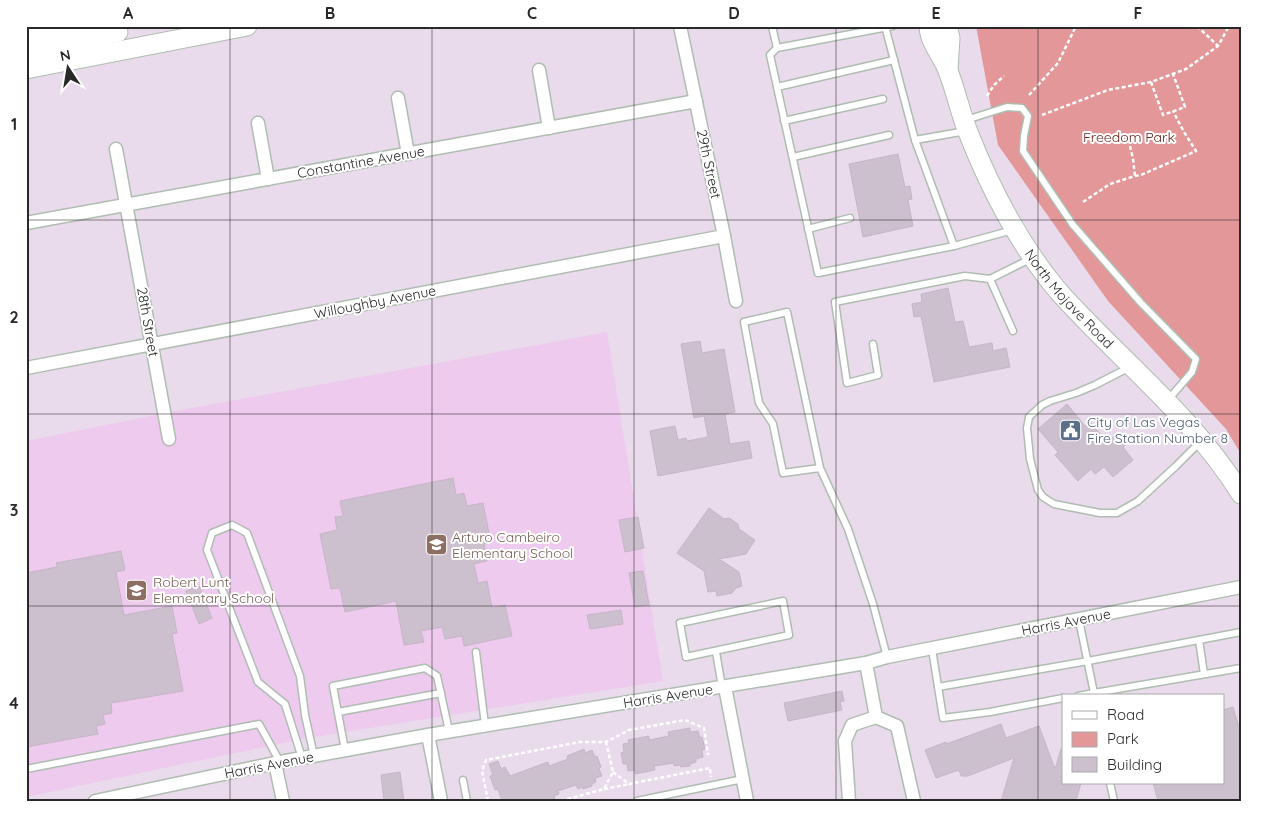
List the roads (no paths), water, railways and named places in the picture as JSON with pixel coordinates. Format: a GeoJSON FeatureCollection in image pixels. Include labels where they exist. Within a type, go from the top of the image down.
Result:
{"type":"FeatureCollection","features":[{"type":"Feature","properties":{"kind":"street"},"geometry":{"type":"LineString","coordinates":[[26,37],[81,26]]}},
{"type":"Feature","properties":{"kind":"street"},"geometry":{"type":"LineString","coordinates":[[26,55],[89,38],[247,26]]}},
{"type":"Feature","properties":{"kind":"street","name":"29th Street"},"geometry":{"type":"LineString","coordinates":[[680,26],[736,301]]}},
{"type":"Feature","properties":{"kind":"street","name":"North Mojave Road"},"geometry":{"type":"LineString","coordinates":[[929,26],[931,38],[948,70],[966,126],[980,161],[1015,229],[1033,257],[1058,291],[1182,417],[1228,473],[1241,494]]}},
{"type":"Feature","properties":{"kind":"street","name":"North Mojave Road"},"geometry":{"type":"LineString","coordinates":[[947,26],[950,38],[948,70]]}},
{"type":"Feature","properties":{"kind":"street"},"geometry":{"type":"LineString","coordinates":[[26,68],[119,36]]}},
{"type":"Feature","properties":{"kind":"street"},"geometry":{"type":"LineString","coordinates":[[539,70],[549,128]]}},
{"type":"Feature","properties":{"kind":"street"},"geometry":{"type":"LineString","coordinates":[[398,98],[408,154]]}},
{"type":"Feature","properties":{"kind":"street","name":"Constantine Avenue"},"geometry":{"type":"LineString","coordinates":[[26,223],[696,101]]}},
{"type":"Feature","properties":{"kind":"street"},"geometry":{"type":"LineString","coordinates":[[258,123],[268,179]]}},
{"type":"Feature","properties":{"kind":"street","name":"28th Street"},"geometry":{"type":"LineString","coordinates":[[116,149],[169,439]]}},
{"type":"Feature","properties":{"kind":"street","name":"Willoughby Avenue"},"geometry":{"type":"LineString","coordinates":[[26,368],[724,236]]}},
{"type":"Feature","properties":{"kind":"street","name":"Harris Avenue"},"geometry":{"type":"LineString","coordinates":[[95,801],[134,796],[278,762],[449,731],[866,663],[887,657],[1241,587]]}},
{"type":"Feature","properties":{"kind":"street"},"geometry":{"type":"LineString","coordinates":[[866,663],[876,717]]}},
{"type":"Feature","properties":{"kind":"street"},"geometry":{"type":"LineString","coordinates":[[723,687],[747,801]]}},
{"type":"Feature","properties":{"kind":"street"},"geometry":{"type":"LineString","coordinates":[[849,801],[845,742],[852,725],[876,717],[897,726],[914,801]]}},
{"type":"Feature","properties":{"kind":"street"},"geometry":{"type":"LineString","coordinates":[[428,735],[441,801]]}},
{"type":"Feature","properties":{"kind":"street"},"geometry":{"type":"LineString","coordinates":[[278,762],[283,801]]}},
{"type":"Feature","properties":{"kind":"lane"},"geometry":{"type":"LineString","coordinates":[[772,26],[777,48]]}},
{"type":"Feature","properties":{"kind":"lane"},"geometry":{"type":"LineString","coordinates":[[954,246],[915,140],[894,60],[888,27],[777,48],[770,55],[818,273],[954,246],[1015,229]]}},
{"type":"Feature","properties":{"kind":"lane"},"geometry":{"type":"LineString","coordinates":[[777,87],[894,60]]}},
{"type":"Feature","properties":{"kind":"lane"},"geometry":{"type":"LineString","coordinates":[[784,120],[883,99]]}},
{"type":"Feature","properties":{"kind":"lane"},"geometry":{"type":"LineString","coordinates":[[915,140],[966,126],[1007,107],[1022,108],[1028,116],[1023,151],[1067,217],[1141,302],[1196,359],[1192,372],[1166,402]]}},
{"type":"Feature","properties":{"kind":"lane"},"geometry":{"type":"LineString","coordinates":[[792,157],[889,135]]}},
{"type":"Feature","properties":{"kind":"lane"},"geometry":{"type":"LineString","coordinates":[[808,229],[850,218]]}},
{"type":"Feature","properties":{"kind":"lane"},"geometry":{"type":"LineString","coordinates":[[873,344],[878,375],[848,383],[835,302],[965,276],[990,279],[1033,257]]}},
{"type":"Feature","properties":{"kind":"lane"},"geometry":{"type":"LineString","coordinates":[[990,279],[1012,331]]}},
{"type":"Feature","properties":{"kind":"lane"},"geometry":{"type":"LineString","coordinates":[[820,468],[783,473],[773,424],[760,403],[744,322],[787,312],[820,468],[848,529],[873,604],[887,657]]}},
{"type":"Feature","properties":{"kind":"lane"},"geometry":{"type":"LineString","coordinates":[[1131,366],[1095,385],[1042,405],[1030,417],[1027,428],[1030,459],[1038,490],[1043,497],[1054,504],[1100,513],[1117,513],[1138,501],[1201,440]]}},
{"type":"Feature","properties":{"kind":"lane"},"geometry":{"type":"LineString","coordinates":[[232,525],[247,532],[300,676],[308,757],[284,704],[258,682],[207,550],[212,533],[232,525]]}},
{"type":"Feature","properties":{"kind":"lane"},"geometry":{"type":"LineString","coordinates":[[783,601],[789,635],[716,652],[686,657],[680,622],[783,601]]}},
{"type":"Feature","properties":{"kind":"lane"},"geometry":{"type":"LineString","coordinates":[[1079,620],[1094,694],[1241,668]]}},
{"type":"Feature","properties":{"kind":"lane"},"geometry":{"type":"LineString","coordinates":[[938,687],[1241,632]]}},
{"type":"Feature","properties":{"kind":"lane"},"geometry":{"type":"LineString","coordinates":[[1199,640],[1204,674]]}},
{"type":"Feature","properties":{"kind":"lane"},"geometry":{"type":"LineString","coordinates":[[932,648],[943,718],[990,712],[1062,698]]}},
{"type":"Feature","properties":{"kind":"lane"},"geometry":{"type":"LineString","coordinates":[[476,652],[485,725]]}},
{"type":"Feature","properties":{"kind":"lane"},"geometry":{"type":"LineString","coordinates":[[716,652],[723,687]]}},
{"type":"Feature","properties":{"kind":"lane"},"geometry":{"type":"LineString","coordinates":[[345,750],[333,686],[425,668],[437,676],[449,731]]}},
{"type":"Feature","properties":{"kind":"lane"},"geometry":{"type":"LineString","coordinates":[[338,712],[441,693]]}},
{"type":"Feature","properties":{"kind":"lane"},"geometry":{"type":"LineString","coordinates":[[26,769],[259,724],[278,762]]}},
{"type":"Feature","properties":{"kind":"lane"},"geometry":{"type":"LineString","coordinates":[[638,801],[743,779]]}},
{"type":"Feature","properties":{"kind":"lane"},"geometry":{"type":"LineString","coordinates":[[463,780],[467,801]]}},
{"type":"Feature","properties":{"kind":"lane"},"geometry":{"type":"LineString","coordinates":[[1110,784],[1114,801]]}},
{"type":"Feature","properties":{"kind":"place","name":"City of Las Vegas Fire Station Number 8"},"geometry":{"type":"Point","coordinates":[1071,430]}},
{"type":"Feature","properties":{"kind":"place","name":"Arturo Cambeiro Elementary School"},"geometry":{"type":"Point","coordinates":[436,545]}},
{"type":"Feature","properties":{"kind":"place","name":"Robert Lunt Elementary School"},"geometry":{"type":"Point","coordinates":[137,590]}},
{"type":"Feature","properties":{"kind":"park label","name":"Freedom Park"},"geometry":{"type":"Point","coordinates":[1129,137]}}]}
